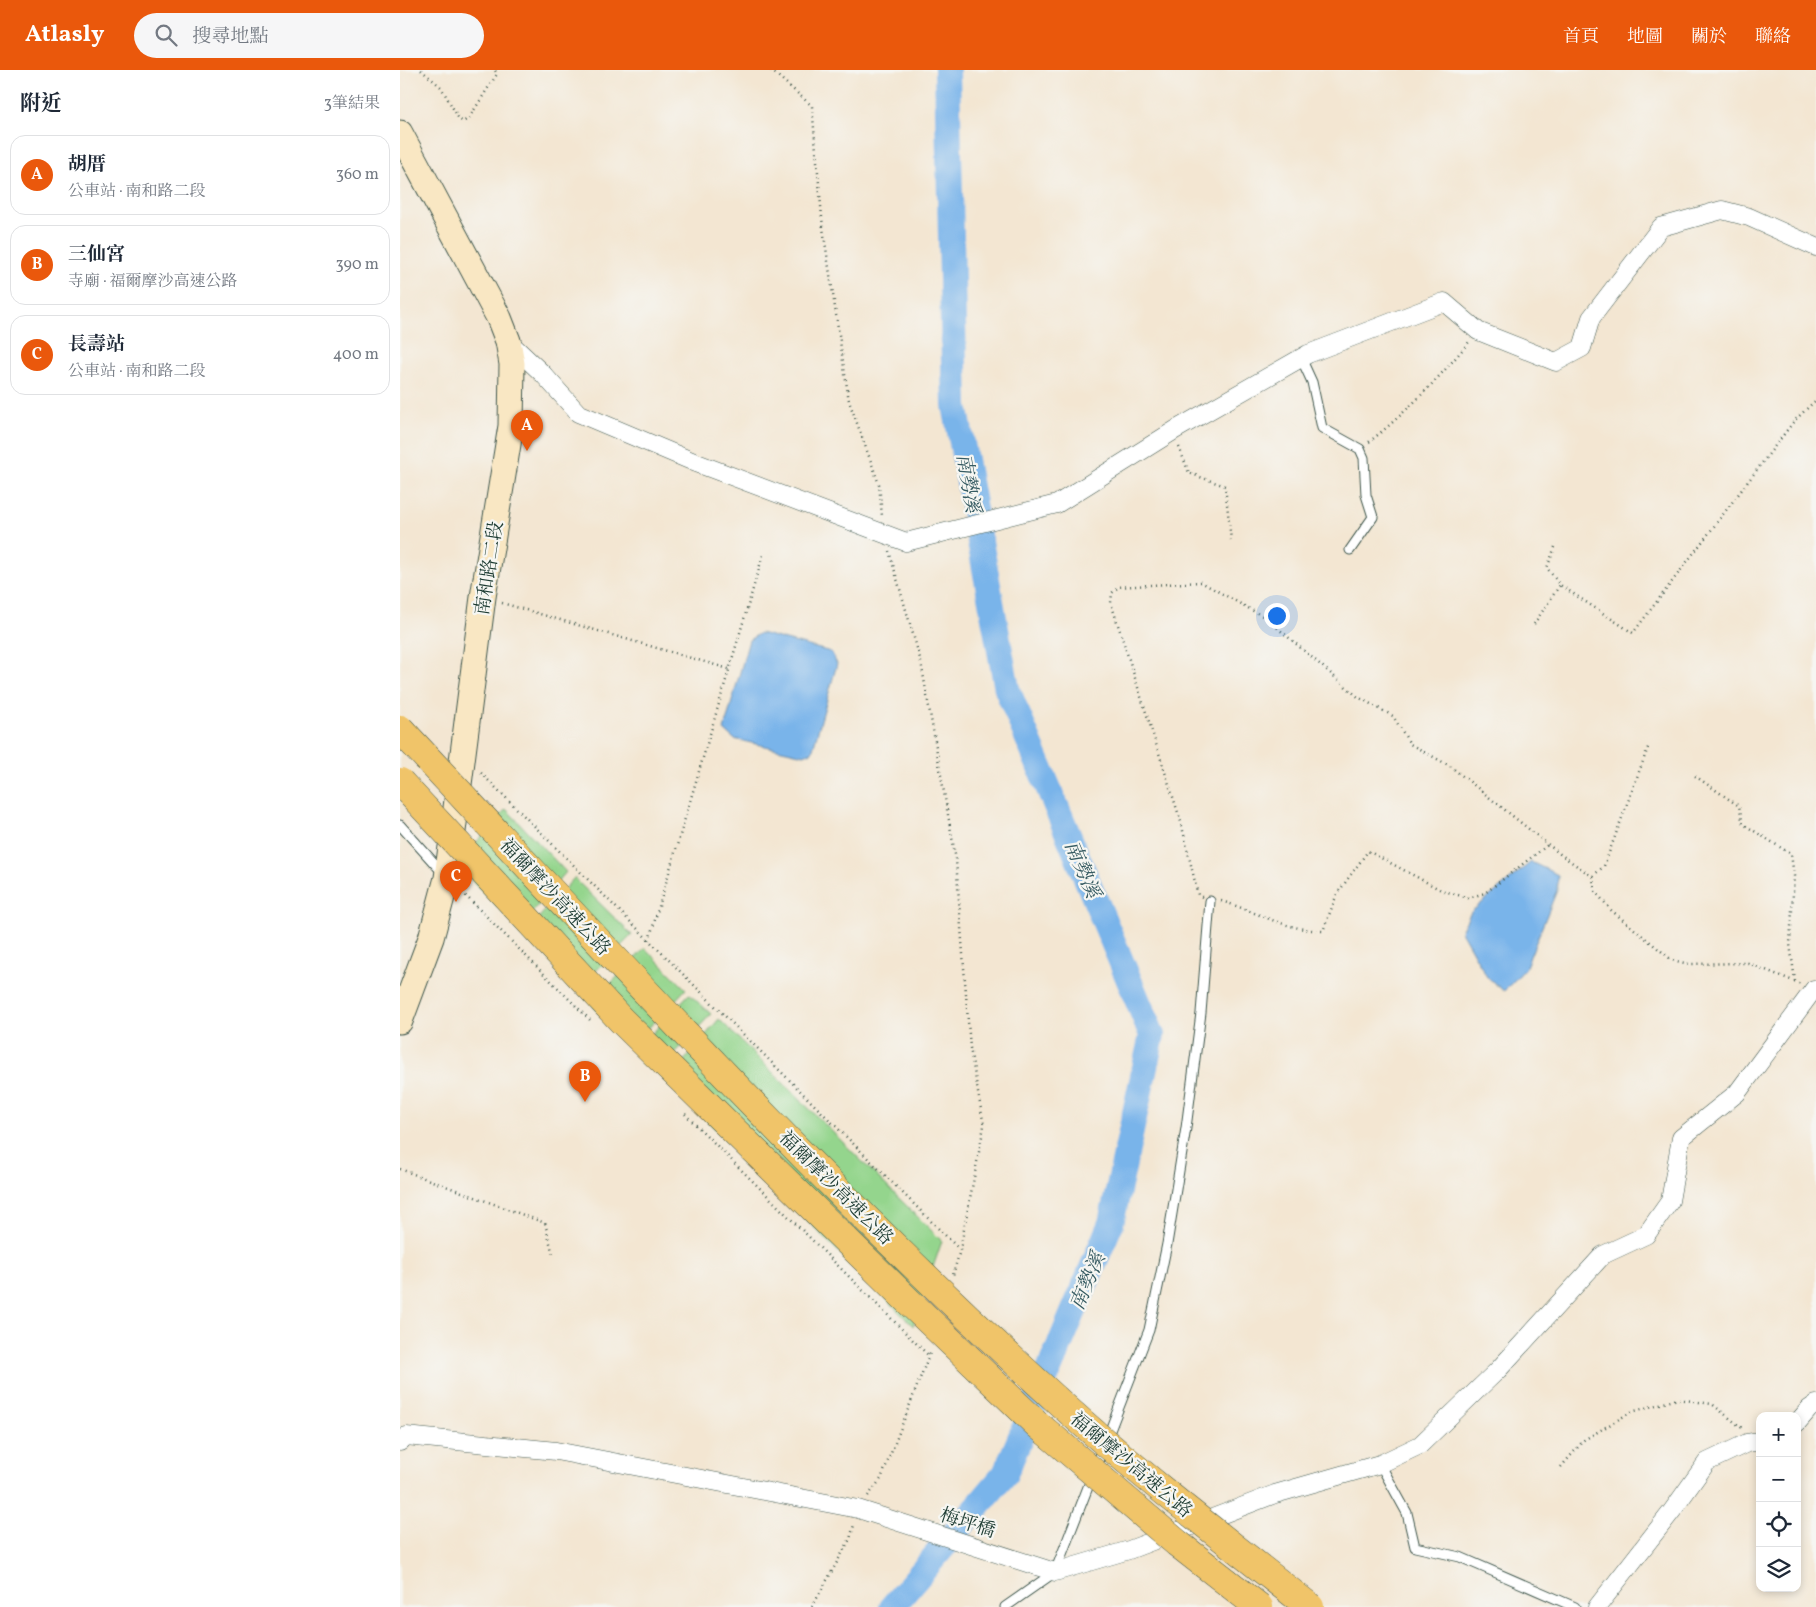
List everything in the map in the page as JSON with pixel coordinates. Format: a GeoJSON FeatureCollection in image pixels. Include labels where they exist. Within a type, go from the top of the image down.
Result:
{"type":"FeatureCollection","features":[{"type":"Feature","properties":{"kind":"highway","name":"福爾摩沙高速公路"},"geometry":{"type":"LineString","coordinates":[[400,729],[687,1036],[924,1275],[1060,1403],[1209,1528],[1310,1607]]}},
{"type":"Feature","properties":{"kind":"highway","name":"福爾摩沙高速公路"},"geometry":{"type":"LineString","coordinates":[[400,782],[621,1020],[912,1305],[1038,1426],[1258,1607]]}},
{"type":"Feature","properties":{"kind":"main road","name":"南和路二段"},"geometry":{"type":"LineString","coordinates":[[400,133],[499,318],[508,340],[512,364],[511,426],[483,597],[448,878],[431,938],[400,1021]]}},
{"type":"Feature","properties":{"kind":"street"},"geometry":{"type":"LineString","coordinates":[[508,340],[543,374],[578,413],[694,462],[906,542],[1057,504],[1176,430],[1301,358],[1444,302],[1478,331],[1556,362],[1582,348],[1591,318],[1661,227],[1722,210],[1749,217],[1816,247]]}},
{"type":"Feature","properties":{"kind":"street"},"geometry":{"type":"LineString","coordinates":[[1055,1572],[1129,1550],[1275,1494],[1380,1464],[1420,1445],[1498,1370],[1603,1255],[1646,1236],[1670,1201],[1681,1138],[1737,1093],[1815,989]]}},
{"type":"Feature","properties":{"kind":"street"},"geometry":{"type":"LineString","coordinates":[[1801,1418],[1816,1404]]}},
{"type":"Feature","properties":{"kind":"street","name":"梅坪橋"},"geometry":{"type":"LineString","coordinates":[[400,1442],[406,1436],[556,1452],[863,1510],[1055,1572]]}},
{"type":"Feature","properties":{"kind":"street"},"geometry":{"type":"LineString","coordinates":[[1597,1607],[1672,1511],[1707,1462],[1747,1443],[1756,1442]]}},
{"type":"Feature","properties":{"kind":"lane"},"geometry":{"type":"LineString","coordinates":[[1301,358],[1312,382],[1322,428],[1360,449],[1364,458],[1366,495],[1373,517],[1350,550]]}},
{"type":"Feature","properties":{"kind":"lane"},"geometry":{"type":"LineString","coordinates":[[400,825],[448,878]]}},
{"type":"Feature","properties":{"kind":"lane"},"geometry":{"type":"LineString","coordinates":[[1006,1607],[1055,1572],[1149,1330],[1167,1244],[1186,1128],[1201,1012],[1210,901]]}},
{"type":"Feature","properties":{"kind":"lane"},"geometry":{"type":"LineString","coordinates":[[1380,1464],[1407,1513],[1415,1547],[1460,1557],[1575,1607]]}},
{"type":"Feature","properties":{"kind":"path"},"geometry":{"type":"LineString","coordinates":[[422,70],[441,87],[459,120],[463,122],[469,118],[497,74],[495,70]]}},
{"type":"Feature","properties":{"kind":"path"},"geometry":{"type":"LineString","coordinates":[[771,70],[812,106],[822,228],[849,401],[880,484],[884,534],[920,662],[956,860],[970,1048],[984,1126],[960,1250],[952,1276]]}},
{"type":"Feature","properties":{"kind":"path"},"geometry":{"type":"LineString","coordinates":[[1360,449],[1399,418],[1432,386],[1478,331]]}},
{"type":"Feature","properties":{"kind":"path"},"geometry":{"type":"LineString","coordinates":[[1555,547],[1547,568],[1560,585],[1633,633],[1794,421],[1816,400]]}},
{"type":"Feature","properties":{"kind":"path"},"geometry":{"type":"LineString","coordinates":[[1176,430],[1181,453],[1189,474],[1225,486],[1231,540]]}},
{"type":"Feature","properties":{"kind":"path"},"geometry":{"type":"LineString","coordinates":[[649,940],[763,555]]}},
{"type":"Feature","properties":{"kind":"path"},"geometry":{"type":"LineString","coordinates":[[1549,844],[1485,893],[1468,898],[1441,890],[1368,851],[1337,894],[1323,931],[1303,930],[1284,926],[1237,906],[1210,901],[1198,895],[1181,822],[1111,603],[1112,593],[1118,587],[1201,582],[1266,618],[1358,697],[1394,716],[1410,744],[1450,766],[1593,877],[1594,890],[1611,910],[1672,960],[1689,964],[1748,963],[1815,989]]}},
{"type":"Feature","properties":{"kind":"path"},"geometry":{"type":"LineString","coordinates":[[1534,624],[1560,585]]}},
{"type":"Feature","properties":{"kind":"path"},"geometry":{"type":"LineString","coordinates":[[483,597],[729,669]]}},
{"type":"Feature","properties":{"kind":"path"},"geometry":{"type":"LineString","coordinates":[[1593,877],[1604,866],[1649,745]]}},
{"type":"Feature","properties":{"kind":"path"},"geometry":{"type":"LineString","coordinates":[[463,754],[960,1250]]}},
{"type":"Feature","properties":{"kind":"path"},"geometry":{"type":"LineString","coordinates":[[1695,776],[1739,806],[1743,824],[1790,854],[1794,876],[1790,944],[1794,981]]}},
{"type":"Feature","properties":{"kind":"path"},"geometry":{"type":"LineString","coordinates":[[448,878],[596,1026]]}},
{"type":"Feature","properties":{"kind":"path"},"geometry":{"type":"LineString","coordinates":[[681,1110],[929,1356]]}},
{"type":"Feature","properties":{"kind":"path"},"geometry":{"type":"LineString","coordinates":[[400,1169],[545,1223],[554,1255]]}},
{"type":"Feature","properties":{"kind":"path"},"geometry":{"type":"LineString","coordinates":[[812,1607],[881,1479],[932,1348]]}},
{"type":"Feature","properties":{"kind":"path"},"geometry":{"type":"LineString","coordinates":[[1561,1466],[1584,1440],[1631,1412],[1678,1399],[1712,1404],[1756,1438]]}},
{"type":"Feature","properties":{"kind":"green space"},"geometry":{"type":"Polygon","coordinates":[[[506,809],[566,872],[519,928],[456,865],[506,809]]]}},
{"type":"Feature","properties":{"kind":"green space"},"geometry":{"type":"Polygon","coordinates":[[[574,878],[632,935],[580,987],[525,933],[574,878]]]}},
{"type":"Feature","properties":{"kind":"green space"},"geometry":{"type":"Polygon","coordinates":[[[645,948],[686,989],[631,1046],[591,1004],[645,948]]]}},
{"type":"Feature","properties":{"kind":"green space"},"geometry":{"type":"Polygon","coordinates":[[[689,994],[711,1014],[658,1072],[636,1051],[689,994]]]}},
{"type":"Feature","properties":{"kind":"green space"},"geometry":{"type":"Polygon","coordinates":[[[719,1019],[942,1241],[913,1326],[667,1081],[719,1019]]]}},
{"type":"Feature","properties":{"kind":"water"},"geometry":{"type":"Polygon","coordinates":[[[760,633],[831,652],[837,664],[812,752],[804,755],[734,739],[724,730],[749,640],[760,633]]]}},
{"type":"Feature","properties":{"kind":"water"},"geometry":{"type":"Polygon","coordinates":[[[1531,862],[1558,875],[1557,890],[1525,969],[1504,991],[1487,977],[1461,931],[1471,912],[1531,862]]]}},
{"type":"Feature","properties":{"kind":"waterway","name":"南勢溪"},"geometry":{"type":"LineString","coordinates":[[892,1607],[1005,1474],[1111,1223],[1152,1035],[1007,689],[955,405],[947,70]]}},
{"type":"Feature","properties":{"kind":"place","name":"胡厝"},"geometry":{"type":"Point","coordinates":[527,451]}},
{"type":"Feature","properties":{"kind":"place","name":"長壽站"},"geometry":{"type":"Point","coordinates":[456,902]}},
{"type":"Feature","properties":{"kind":"place","name":"三仙宮"},"geometry":{"type":"Point","coordinates":[585,1102]}}]}
